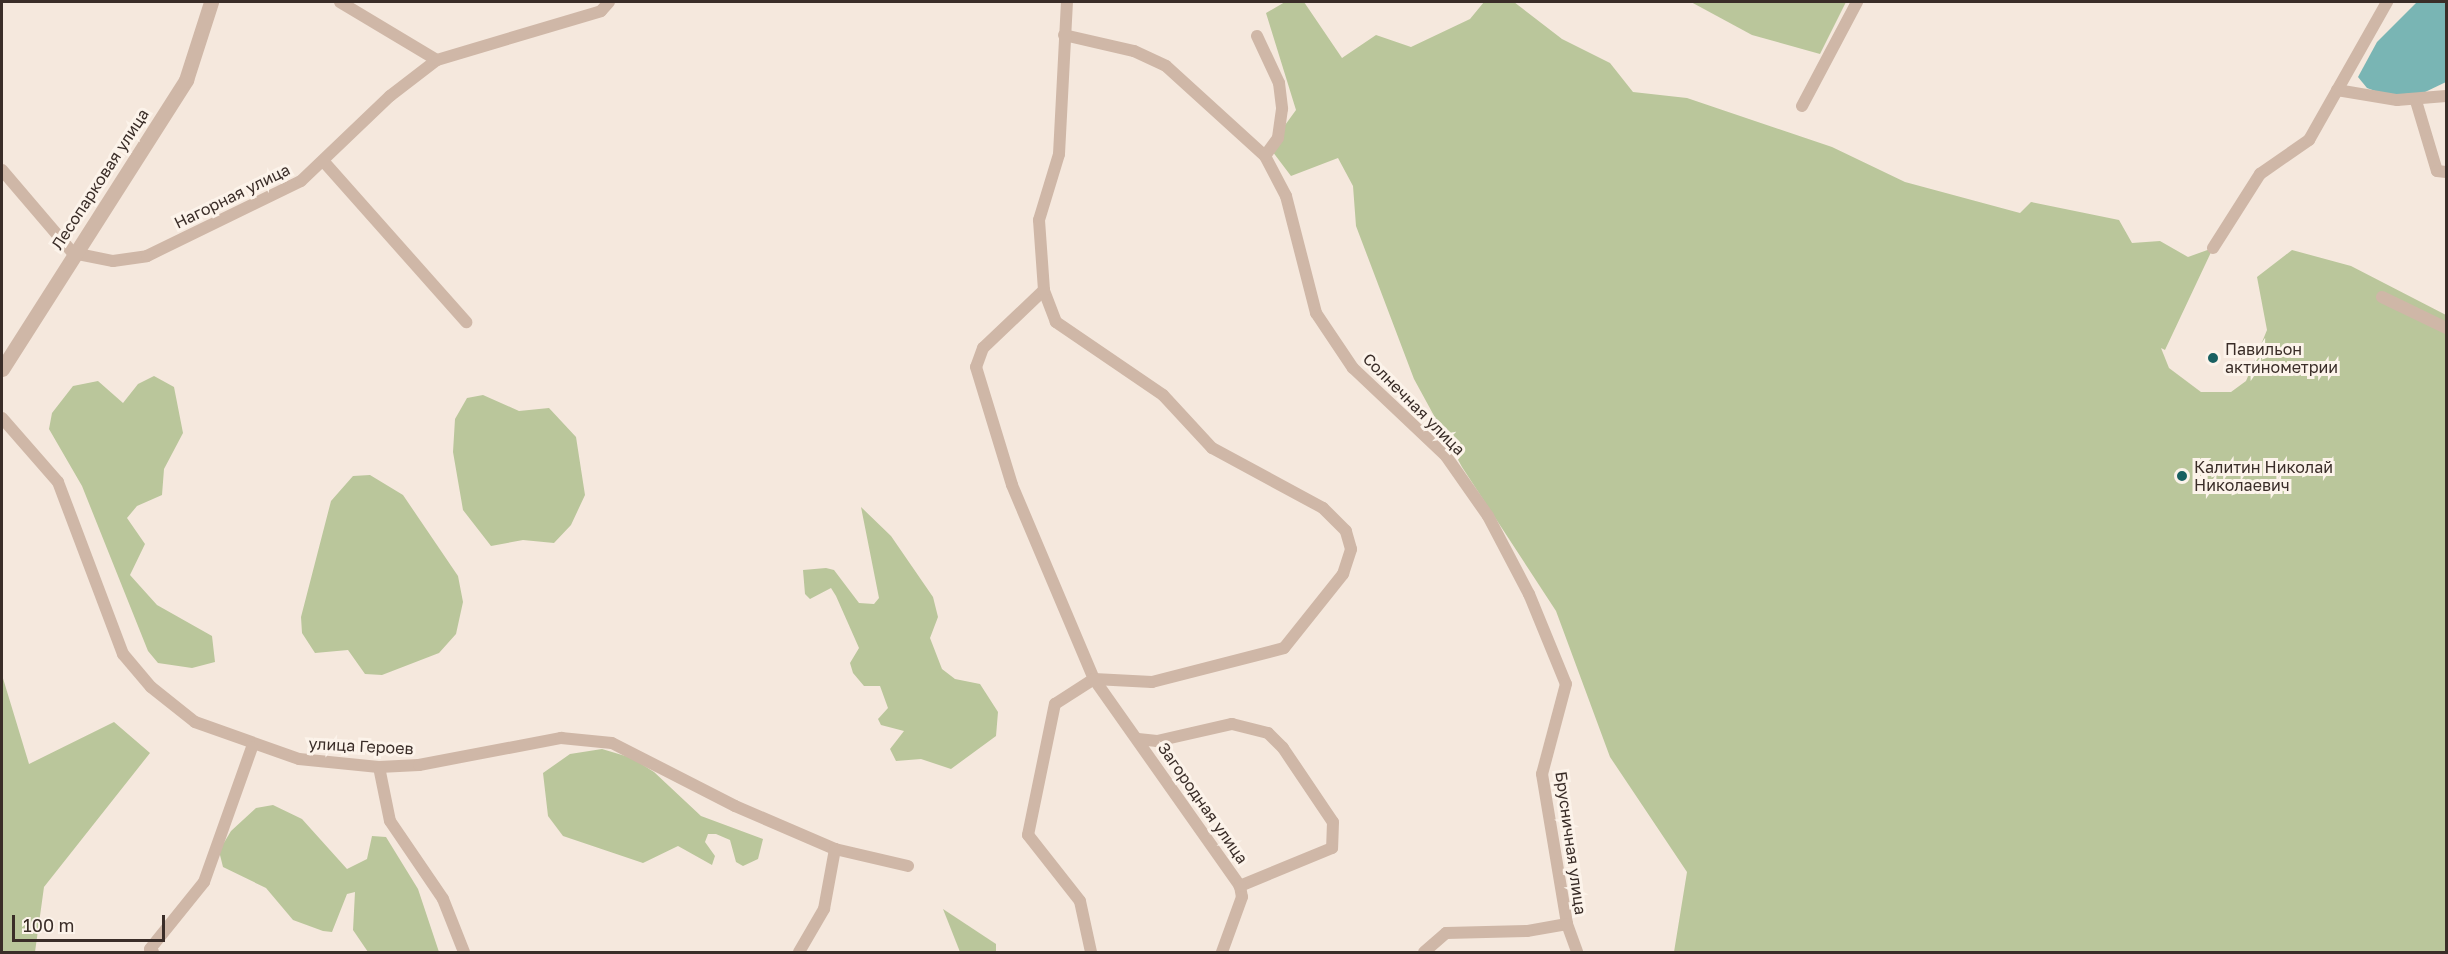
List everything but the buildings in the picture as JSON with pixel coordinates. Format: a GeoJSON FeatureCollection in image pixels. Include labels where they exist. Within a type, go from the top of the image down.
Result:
{"type":"FeatureCollection","features":[{"type":"Feature","properties":{"kind":"street","name":"Лесопарковая улица"},"geometry":{"type":"LineString","coordinates":[[2,369],[73,253],[186,80],[211,2]]}},
{"type":"Feature","properties":{"kind":"street"},"geometry":{"type":"LineString","coordinates":[[340,2],[437,60],[601,11],[609,2]]}},
{"type":"Feature","properties":{"kind":"street"},"geometry":{"type":"LineString","coordinates":[[1067,2],[1059,154],[1039,220],[1044,290],[1056,322],[1163,395],[1212,448],[1323,508],[1346,531],[1352,549],[1342,574],[1284,648],[1230,666],[1138,682],[1095,679],[1055,704],[1028,835],[1080,901],[1091,952]]}},
{"type":"Feature","properties":{"kind":"street"},"geometry":{"type":"LineString","coordinates":[[1803,106],[1857,2]]}},
{"type":"Feature","properties":{"kind":"street"},"geometry":{"type":"LineString","coordinates":[[2213,248],[2260,174],[2309,140],[2387,2]]}},
{"type":"Feature","properties":{"kind":"street","name":"Солнечная улица"},"geometry":{"type":"LineString","coordinates":[[1064,35],[1134,51],[1166,66],[1265,156],[1286,196],[1316,313],[1353,368],[1446,456],[1488,516],[1529,594],[1539,626]]}},
{"type":"Feature","properties":{"kind":"street"},"geometry":{"type":"LineString","coordinates":[[1257,36],[1279,83],[1282,109],[1278,138],[1265,156]]}},
{"type":"Feature","properties":{"kind":"street","name":"Нагорная улица"},"geometry":{"type":"LineString","coordinates":[[73,253],[113,261],[147,256],[301,181],[325,163],[390,96],[437,60]]}},
{"type":"Feature","properties":{"kind":"street"},"geometry":{"type":"LineString","coordinates":[[2337,90],[2416,101],[2446,96]]}},
{"type":"Feature","properties":{"kind":"street"},"geometry":{"type":"LineString","coordinates":[[2416,101],[2437,171],[2446,172]]}},
{"type":"Feature","properties":{"kind":"street"},"geometry":{"type":"LineString","coordinates":[[325,163],[466,322]]}},
{"type":"Feature","properties":{"kind":"street"},"geometry":{"type":"LineString","coordinates":[[2,170],[73,253]]}},
{"type":"Feature","properties":{"kind":"street","name":"Загородная улица"},"geometry":{"type":"LineString","coordinates":[[1044,290],[983,348],[976,367],[1012,485],[1095,679],[1240,886],[1242,897],[1222,952]]}},
{"type":"Feature","properties":{"kind":"street"},"geometry":{"type":"LineString","coordinates":[[2382,297],[2446,328]]}},
{"type":"Feature","properties":{"kind":"street","name":"улица Героев"},"geometry":{"type":"LineString","coordinates":[[2,418],[58,482],[123,654],[151,687],[195,722],[252,747],[299,759],[379,767],[419,765],[561,738],[612,743],[735,806],[835,849],[908,866]]}},
{"type":"Feature","properties":{"kind":"street","name":"Брусничная улица"},"geometry":{"type":"LineString","coordinates":[[1424,952],[1446,933],[1527,931],[1567,924],[1542,774],[1566,684],[1539,626]]}},
{"type":"Feature","properties":{"kind":"street","name":"Загородная улица"},"geometry":{"type":"LineString","coordinates":[[1138,739],[1157,741],[1232,724],[1268,733],[1283,748],[1333,822],[1332,848],[1240,886]]}},
{"type":"Feature","properties":{"kind":"street"},"geometry":{"type":"LineString","coordinates":[[153,952],[150,949],[204,882],[252,747]]}},
{"type":"Feature","properties":{"kind":"street"},"geometry":{"type":"LineString","coordinates":[[379,767],[390,821],[443,899],[464,952]]}},
{"type":"Feature","properties":{"kind":"street"},"geometry":{"type":"LineString","coordinates":[[799,952],[824,909],[835,849]]}},
{"type":"Feature","properties":{"kind":"street"},"geometry":{"type":"LineString","coordinates":[[1567,924],[1577,952]]}},
{"type":"Feature","properties":{"kind":"green space"},"geometry":{"type":"Polygon","coordinates":[[[1285,2],[1304,2],[1342,58],[1376,35],[1411,47],[1470,19],[1484,2],[1514,2],[1562,39],[1610,63],[1633,92],[1687,98],[1832,147],[1905,182],[2020,213],[2031,202],[2119,220],[2132,243],[2160,241],[2188,257],[2213,248],[2165,350],[2161,348],[2169,368],[2201,392],[2231,392],[2246,381],[2267,330],[2257,277],[2292,250],[2351,266],[2446,315],[2446,952],[1674,952],[1687,872],[1610,757],[1556,611],[1462,467],[1414,379],[1356,226],[1353,186],[1338,158],[1291,176],[1269,147],[1296,110],[1266,13],[1285,2]]]}},
{"type":"Feature","properties":{"kind":"green space"},"geometry":{"type":"Polygon","coordinates":[[[1691,2],[1846,2],[1820,54],[1752,35],[1691,2]]]}},
{"type":"Feature","properties":{"kind":"green space"},"geometry":{"type":"Polygon","coordinates":[[[154,376],[174,387],[183,433],[164,469],[162,495],[137,506],[127,518],[145,544],[130,575],[157,605],[212,636],[215,662],[192,668],[158,663],[148,651],[82,486],[49,429],[52,413],[73,386],[98,381],[123,403],[138,384],[154,376]]]}},
{"type":"Feature","properties":{"kind":"green space"},"geometry":{"type":"Polygon","coordinates":[[[483,395],[519,411],[549,408],[576,437],[585,495],[571,525],[554,543],[523,540],[491,546],[463,510],[453,452],[455,419],[467,398],[483,395]]]}},
{"type":"Feature","properties":{"kind":"green space"},"geometry":{"type":"Polygon","coordinates":[[[370,475],[403,495],[458,576],[463,602],[456,634],[439,653],[382,675],[365,674],[348,650],[315,653],[302,633],[301,617],[331,501],[353,476],[370,475]]]}},
{"type":"Feature","properties":{"kind":"green space"},"geometry":{"type":"Polygon","coordinates":[[[861,507],[891,536],[933,597],[938,617],[930,638],[942,669],[955,679],[980,684],[998,712],[996,736],[951,769],[921,759],[896,761],[890,749],[904,731],[881,725],[878,719],[888,708],[880,686],[864,686],[853,673],[850,663],[859,648],[836,596],[831,588],[810,599],[805,594],[803,570],[826,568],[834,570],[859,603],[874,604],[879,598],[861,507]]]}},
{"type":"Feature","properties":{"kind":"green space"},"geometry":{"type":"Polygon","coordinates":[[[2,675],[29,764],[114,722],[150,753],[44,887],[35,952],[2,952],[2,675]]]}},
{"type":"Feature","properties":{"kind":"green space"},"geometry":{"type":"Polygon","coordinates":[[[602,749],[632,758],[654,772],[701,816],[763,839],[758,859],[743,866],[736,862],[730,840],[716,834],[708,834],[705,842],[715,856],[712,865],[678,846],[643,863],[563,836],[548,816],[543,773],[570,754],[602,749]]]}},
{"type":"Feature","properties":{"kind":"green space"},"geometry":{"type":"Polygon","coordinates":[[[273,805],[302,819],[347,869],[367,859],[372,836],[386,837],[418,889],[439,952],[368,952],[353,930],[355,892],[347,894],[332,932],[323,931],[293,920],[266,888],[223,867],[219,851],[231,831],[256,808],[273,805]]]}},
{"type":"Feature","properties":{"kind":"green space"},"geometry":{"type":"Polygon","coordinates":[[[943,909],[996,944],[996,952],[960,952],[943,909]]]}},
{"type":"Feature","properties":{"kind":"water"},"geometry":{"type":"Polygon","coordinates":[[[2417,2],[2446,2],[2446,82],[2423,93],[2386,95],[2367,88],[2358,77],[2377,42],[2417,2]]]}},
{"type":"Feature","properties":{"kind":"place","name":"Павильон актинометрии"},"geometry":{"type":"Point","coordinates":[2213,358]}},
{"type":"Feature","properties":{"kind":"place","name":"Калитин Николай Николаевич"},"geometry":{"type":"Point","coordinates":[2182,476]}}]}
